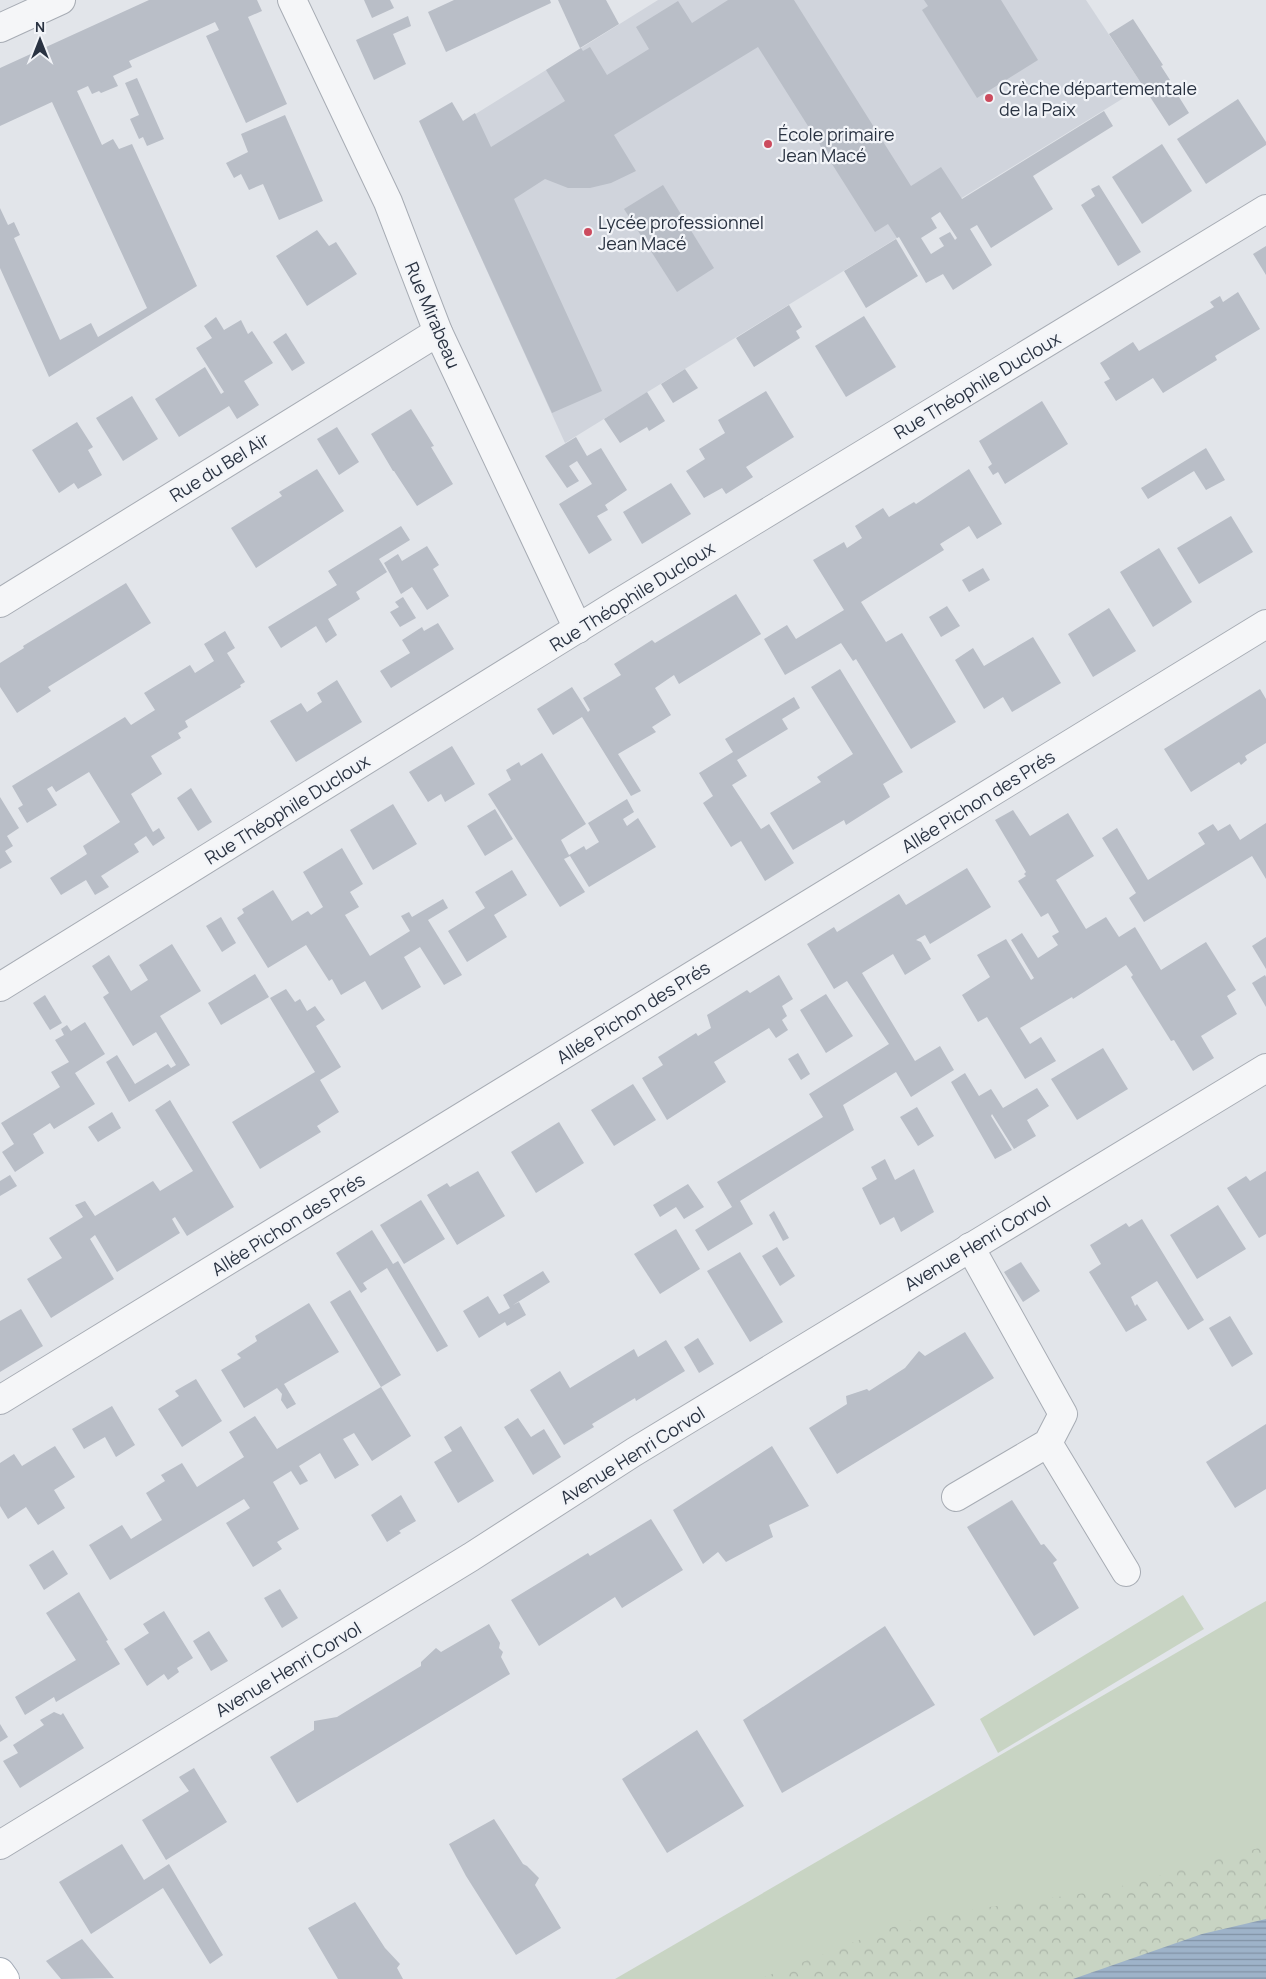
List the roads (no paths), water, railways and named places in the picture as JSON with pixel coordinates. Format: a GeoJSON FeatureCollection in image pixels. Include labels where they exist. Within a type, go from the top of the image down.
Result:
{"type":"FeatureCollection","features":[{"type":"Feature","properties":{"kind":"main road"},"geometry":{"type":"LineString","coordinates":[[0,1972],[6,1979]]}},
{"type":"Feature","properties":{"kind":"street"},"geometry":{"type":"LineString","coordinates":[[0,28],[61,0]]}},
{"type":"Feature","properties":{"kind":"street","name":"Rue Mirabeau"},"geometry":{"type":"LineString","coordinates":[[292,0],[388,202],[438,332],[578,629]]}},
{"type":"Feature","properties":{"kind":"street","name":"Rue Théophile Ducloux"},"geometry":{"type":"LineString","coordinates":[[0,987],[578,629],[1266,209]]}},
{"type":"Feature","properties":{"kind":"street","name":"Rue du Bel Air"},"geometry":{"type":"LineString","coordinates":[[0,603],[438,332]]}},
{"type":"Feature","properties":{"kind":"street","name":"Allée Pichon des Prés"},"geometry":{"type":"LineString","coordinates":[[0,1400],[1266,624]]}},
{"type":"Feature","properties":{"kind":"street","name":"Avenue Henri Corvol"},"geometry":{"type":"LineString","coordinates":[[0,1845],[471,1557],[634,1452],[1266,1068]]}},
{"type":"Feature","properties":{"kind":"street"},"geometry":{"type":"LineString","coordinates":[[956,1497],[1048,1443],[1063,1414],[970,1247]]}},
{"type":"Feature","properties":{"kind":"street"},"geometry":{"type":"LineString","coordinates":[[1048,1443],[1126,1572]]}},
{"type":"Feature","properties":{"kind":"water"},"geometry":{"type":"Polygon","coordinates":[[[1266,1919],[1266,1979],[1073,1979],[1202,1934],[1266,1919]]]}},
{"type":"Feature","properties":{"kind":"place","name":"Crèche départementale de la Paix"},"geometry":{"type":"Point","coordinates":[989,98]}},
{"type":"Feature","properties":{"kind":"place","name":"École primaire Jean Macé"},"geometry":{"type":"Point","coordinates":[768,144]}},
{"type":"Feature","properties":{"kind":"place","name":"Lycée professionnel Jean Macé"},"geometry":{"type":"Point","coordinates":[588,232]}}]}
